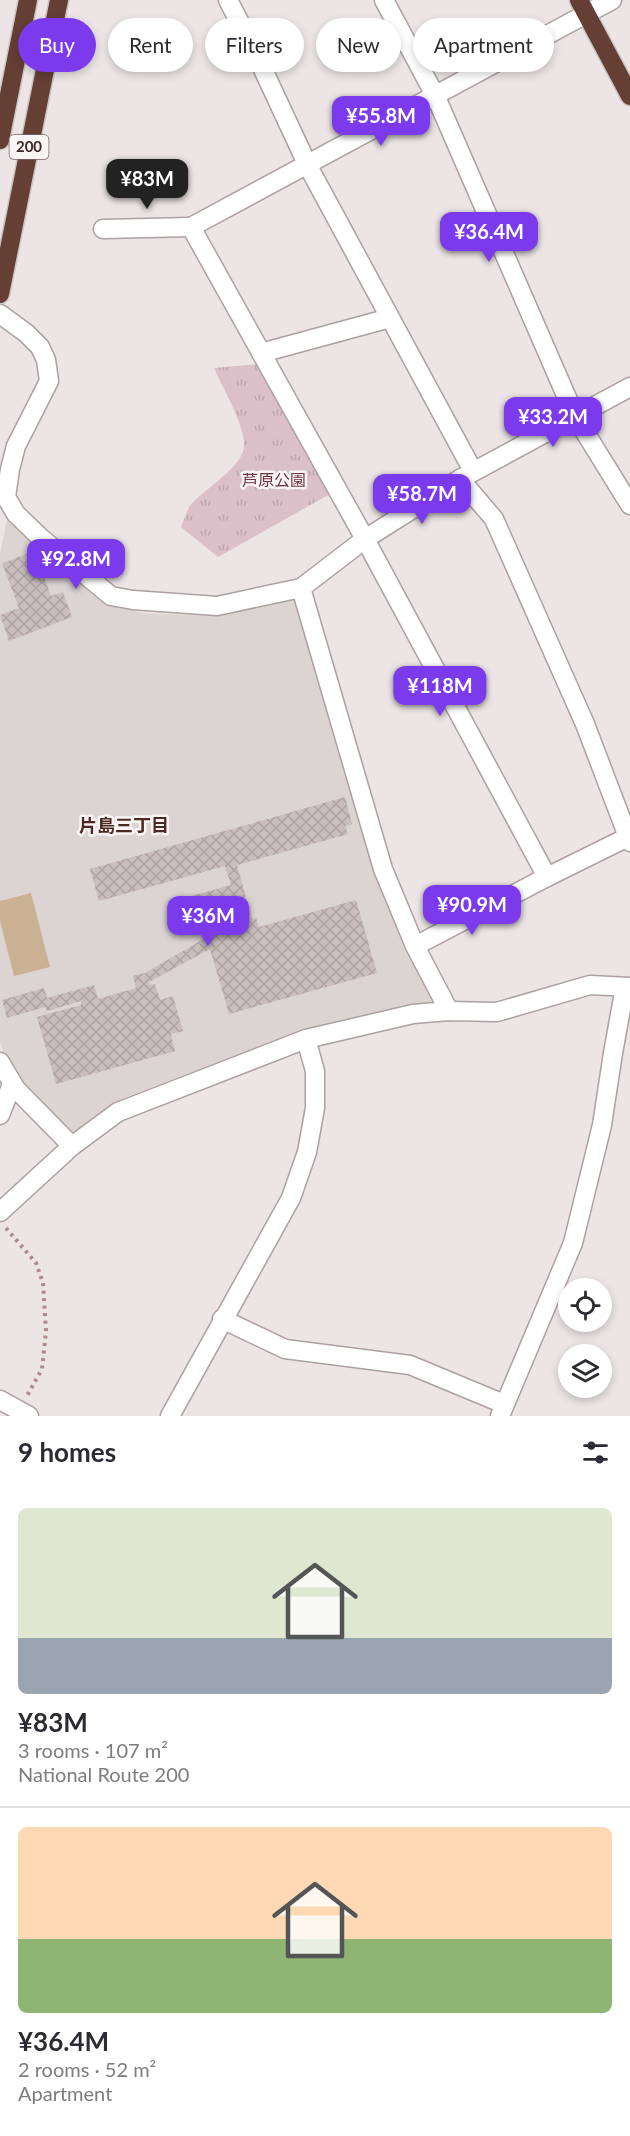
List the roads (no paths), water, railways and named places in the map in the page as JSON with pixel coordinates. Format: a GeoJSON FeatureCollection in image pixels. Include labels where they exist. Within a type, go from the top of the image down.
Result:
{"type":"FeatureCollection","features":[{"type":"Feature","properties":{"kind":"highway","name":"200"},"geometry":{"type":"LineString","coordinates":[[0,140],[28,0]]}},
{"type":"Feature","properties":{"kind":"highway","name":"200"},"geometry":{"type":"LineString","coordinates":[[0,294],[58,0]]}},
{"type":"Feature","properties":{"kind":"highway"},"geometry":{"type":"LineString","coordinates":[[583,7],[630,96]]}},
{"type":"Feature","properties":{"kind":"street"},"geometry":{"type":"LineString","coordinates":[[228,0],[308,166],[390,318],[467,475],[494,519],[585,724],[629,839],[547,877],[415,946]]}},
{"type":"Feature","properties":{"kind":"street"},"geometry":{"type":"LineString","coordinates":[[384,0],[436,97],[575,416],[630,505]]}},
{"type":"Feature","properties":{"kind":"street"},"geometry":{"type":"LineString","coordinates":[[103,229],[191,228],[436,97],[583,7],[612,0]]}},
{"type":"Feature","properties":{"kind":"street"},"geometry":{"type":"LineString","coordinates":[[191,228],[365,539],[547,877]]}},
{"type":"Feature","properties":{"kind":"street"},"geometry":{"type":"LineString","coordinates":[[0,314],[26,333],[40,347],[46,360],[49,381],[16,446],[6,497],[16,514],[41,538],[111,596],[134,600],[217,606],[301,588],[365,539],[467,475],[630,387]]}},
{"type":"Feature","properties":{"kind":"street"},"geometry":{"type":"LineString","coordinates":[[261,353],[390,318]]}},
{"type":"Feature","properties":{"kind":"street"},"geometry":{"type":"LineString","coordinates":[[301,588],[383,869],[415,946],[448,1011]]}},
{"type":"Feature","properties":{"kind":"street"},"geometry":{"type":"LineString","coordinates":[[0,1212],[72,1146],[118,1112],[306,1039],[413,1014],[448,1011],[497,1012],[590,986],[628,987],[613,1053],[603,1125],[573,1242],[502,1410],[410,1365],[285,1349],[222,1319]]}},
{"type":"Feature","properties":{"kind":"street"},"geometry":{"type":"LineString","coordinates":[[170,1416],[291,1198],[308,1152],[315,1108],[315,1071],[306,1039]]}},
{"type":"Feature","properties":{"kind":"street"},"geometry":{"type":"LineString","coordinates":[[0,1062],[12,1084],[72,1146]]}},
{"type":"Feature","properties":{"kind":"street"},"geometry":{"type":"LineString","coordinates":[[0,1115],[12,1084]]}},
{"type":"Feature","properties":{"kind":"street"},"geometry":{"type":"LineString","coordinates":[[0,1400],[21,1414]]}},
{"type":"Feature","properties":{"kind":"district","name":"片島三丁目"},"geometry":{"type":"Point","coordinates":[124,826]}},
{"type":"Feature","properties":{"kind":"park label","name":"芦原公園"},"geometry":{"type":"Point","coordinates":[274,480]}}]}
